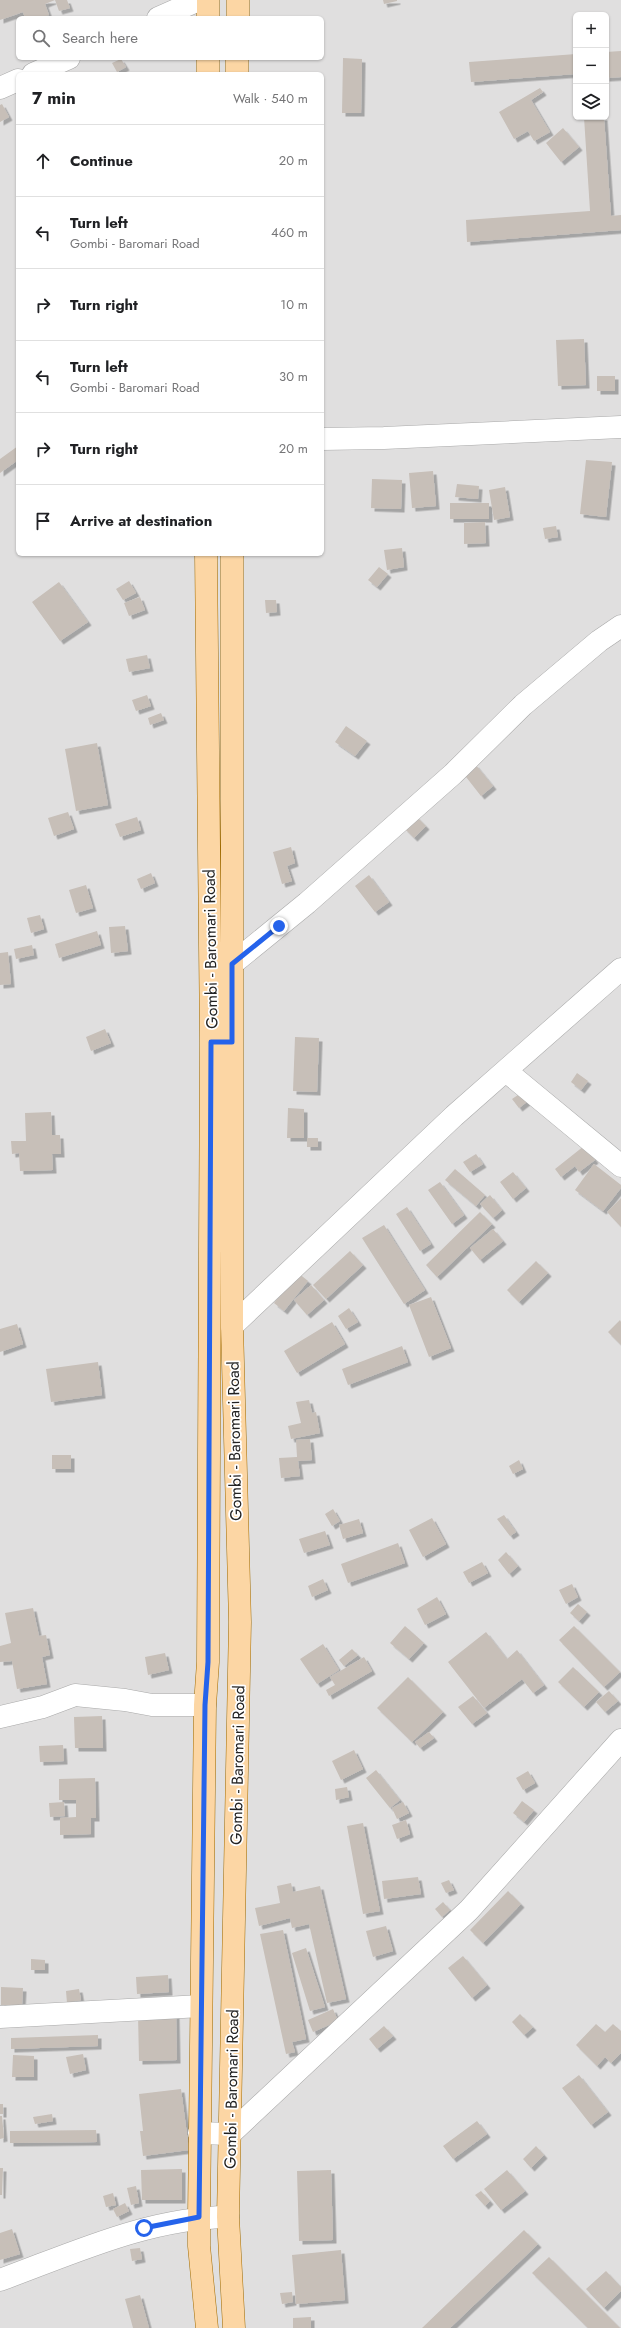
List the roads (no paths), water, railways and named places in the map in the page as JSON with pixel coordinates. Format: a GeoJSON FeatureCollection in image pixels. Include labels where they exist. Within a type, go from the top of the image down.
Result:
{"type":"FeatureCollection","features":[{"type":"Feature","properties":{"kind":"main road"},"geometry":{"type":"LineString","coordinates":[[208,0],[208,16]]}},
{"type":"Feature","properties":{"kind":"main road"},"geometry":{"type":"LineString","coordinates":[[238,0],[238,16]]}},
{"type":"Feature","properties":{"kind":"main road"},"geometry":{"type":"LineString","coordinates":[[208,60],[208,72]]}},
{"type":"Feature","properties":{"kind":"main road"},"geometry":{"type":"LineString","coordinates":[[238,60],[238,72]]}},
{"type":"Feature","properties":{"kind":"main road","name":"Gombi - Baromari Road"},"geometry":{"type":"LineString","coordinates":[[206,556],[232,1326],[240,1622],[228,2217],[234,2328]]}},
{"type":"Feature","properties":{"kind":"main road","name":"Gombi - Baromari Road"},"geometry":{"type":"LineString","coordinates":[[207,2328],[199,2246],[199,2134],[205,1705],[208,1662],[222,1042],[232,964],[232,556]]}},
{"type":"Feature","properties":{"kind":"street"},"geometry":{"type":"LineString","coordinates":[[163,16],[199,0]]}},
{"type":"Feature","properties":{"kind":"street"},"geometry":{"type":"LineString","coordinates":[[37,72],[64,60]]}},
{"type":"Feature","properties":{"kind":"street"},"geometry":{"type":"LineString","coordinates":[[0,88],[16,81]]}},
{"type":"Feature","properties":{"kind":"street"},"geometry":{"type":"LineString","coordinates":[[324,439],[384,438],[621,427]]}},
{"type":"Feature","properties":{"kind":"street"},"geometry":{"type":"LineString","coordinates":[[232,964],[307,903],[453,774],[523,705],[599,641],[621,626]]}},
{"type":"Feature","properties":{"kind":"street"},"geometry":{"type":"LineString","coordinates":[[232,1326],[454,1116],[621,969]]}},
{"type":"Feature","properties":{"kind":"street"},"geometry":{"type":"LineString","coordinates":[[506,1071],[621,1166]]}},
{"type":"Feature","properties":{"kind":"street"},"geometry":{"type":"LineString","coordinates":[[0,1717],[43,1707],[75,1695],[125,1700],[152,1705],[205,1705]]}},
{"type":"Feature","properties":{"kind":"street"},"geometry":{"type":"LineString","coordinates":[[199,2134],[230,2134],[469,1910],[621,1740]]}},
{"type":"Feature","properties":{"kind":"street"},"geometry":{"type":"LineString","coordinates":[[0,2017],[201,2006]]}},
{"type":"Feature","properties":{"kind":"street"},"geometry":{"type":"LineString","coordinates":[[0,2280],[144,2228],[199,2217],[228,2217]]}}]}
